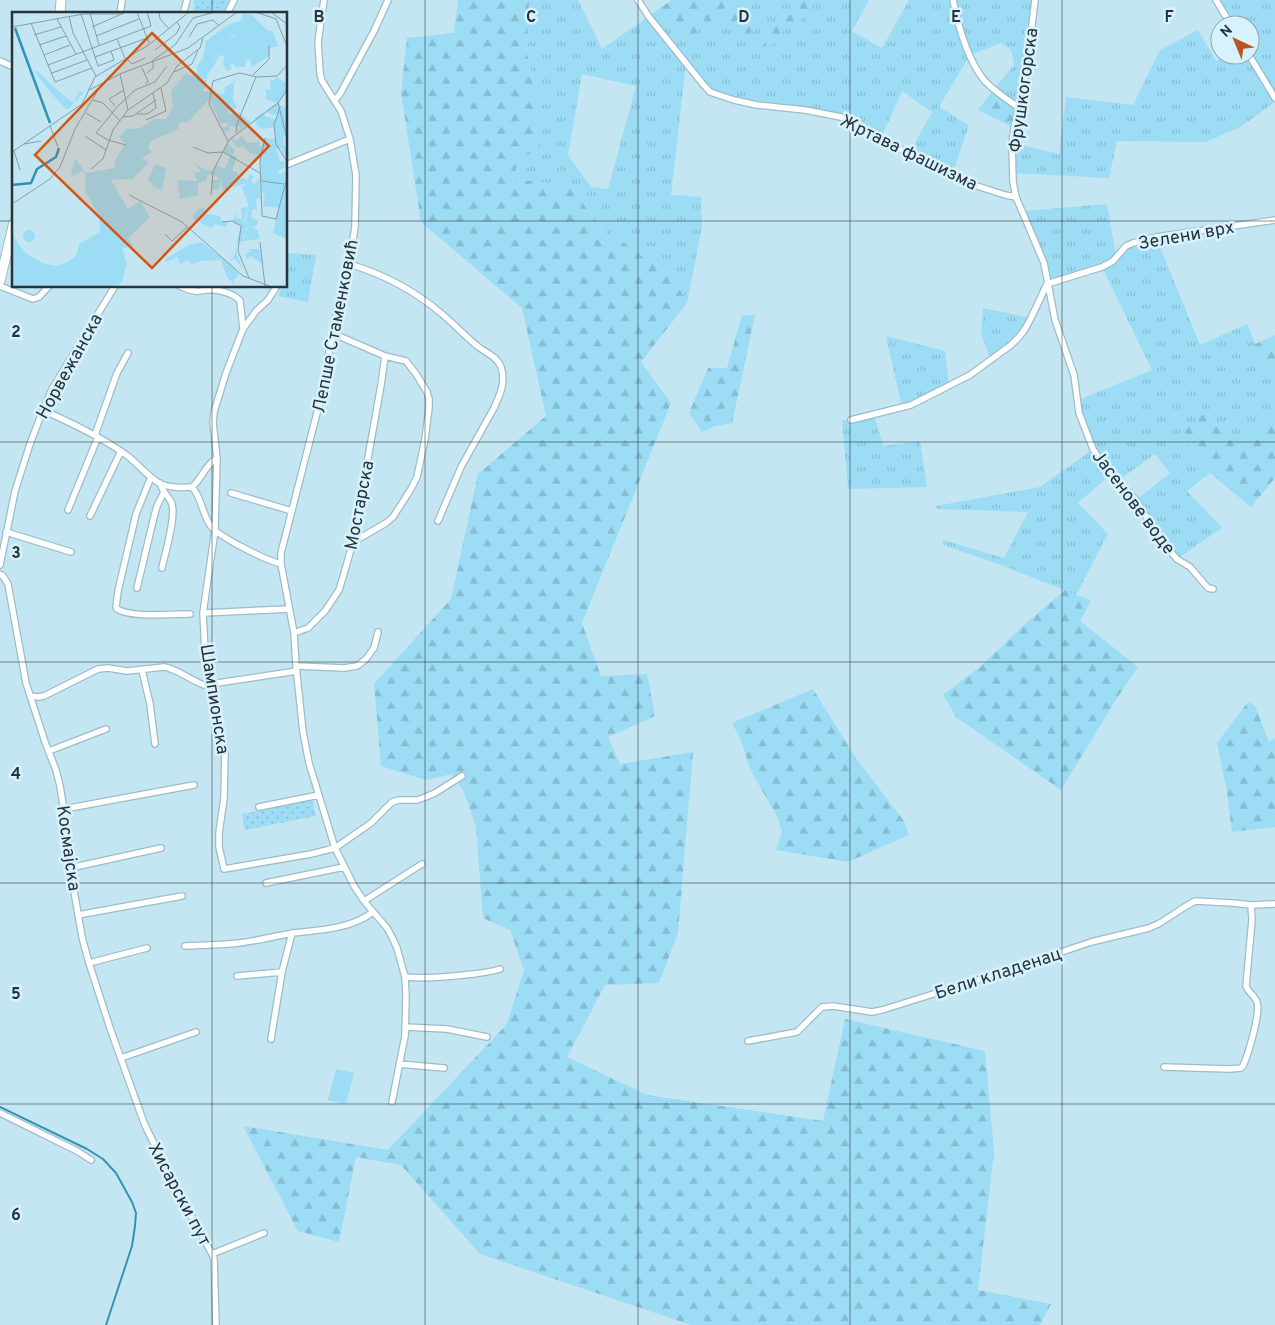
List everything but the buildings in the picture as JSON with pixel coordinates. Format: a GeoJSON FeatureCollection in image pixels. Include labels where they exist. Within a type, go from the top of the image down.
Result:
{"type":"FeatureCollection","features":[{"type":"Feature","properties":{"kind":"main road"},"geometry":{"type":"LineString","coordinates":[[0,281],[12,230]]}},
{"type":"Feature","properties":{"kind":"street"},"geometry":{"type":"LineString","coordinates":[[228,12],[234,0]]}},
{"type":"Feature","properties":{"kind":"street","name":"Лепше Стаменковић"},"geometry":{"type":"LineString","coordinates":[[324,0],[318,42],[320,73],[322,81],[344,118],[350,139],[356,175],[354,227],[349,264],[340,294],[319,405],[281,553],[281,564],[294,633],[296,668],[308,763],[335,848],[354,886],[392,937],[405,977],[405,1036],[392,1102]]}},
{"type":"Feature","properties":{"kind":"street"},"geometry":{"type":"LineString","coordinates":[[335,100],[364,49],[388,0]]}},
{"type":"Feature","properties":{"kind":"street","name":"Жртава фашизма"},"geometry":{"type":"LineString","coordinates":[[638,0],[649,17],[710,92],[757,105],[804,110],[841,117],[909,154],[971,184],[1016,197]]}},
{"type":"Feature","properties":{"kind":"street"},"geometry":{"type":"LineString","coordinates":[[953,0],[964,41],[979,72],[994,90],[1018,107]]}},
{"type":"Feature","properties":{"kind":"street","name":"Фрушкогорска"},"geometry":{"type":"LineString","coordinates":[[1035,0],[1026,74],[1012,143],[1016,197],[1044,263],[1047,284]]}},
{"type":"Feature","properties":{"kind":"street"},"geometry":{"type":"LineString","coordinates":[[1216,0],[1225,15]]}},
{"type":"Feature","properties":{"kind":"street"},"geometry":{"type":"LineString","coordinates":[[0,61],[12,66]]}},
{"type":"Feature","properties":{"kind":"street"},"geometry":{"type":"LineString","coordinates":[[1255,65],[1275,98]]}},
{"type":"Feature","properties":{"kind":"street"},"geometry":{"type":"LineString","coordinates":[[288,164],[350,139]]}},
{"type":"Feature","properties":{"kind":"street","name":"Зелени врх"},"geometry":{"type":"LineString","coordinates":[[1047,284],[1102,267],[1113,261],[1126,246],[1134,243],[1156,237],[1275,220]]}},
{"type":"Feature","properties":{"kind":"street"},"geometry":{"type":"LineString","coordinates":[[349,264],[375,273],[415,294],[442,314],[478,347],[495,358],[501,367],[503,376],[499,397],[461,467],[438,521]]}},
{"type":"Feature","properties":{"kind":"street"},"geometry":{"type":"LineString","coordinates":[[851,420],[911,405],[970,375],[1010,346],[1019,336],[1028,324],[1047,284]]}},
{"type":"Feature","properties":{"kind":"street","name":"Јасенове воде"},"geometry":{"type":"LineString","coordinates":[[1047,284],[1055,320],[1074,375],[1079,413],[1094,449],[1100,460],[1136,500],[1167,549],[1177,559],[1190,567],[1208,588],[1213,589]]}},
{"type":"Feature","properties":{"kind":"street"},"geometry":{"type":"LineString","coordinates":[[0,286],[33,299],[39,297],[47,288]]}},
{"type":"Feature","properties":{"kind":"street","name":"Норвежанска"},"geometry":{"type":"LineString","coordinates":[[0,565],[15,491],[43,410],[52,389],[114,288]]}},
{"type":"Feature","properties":{"kind":"street"},"geometry":{"type":"LineString","coordinates":[[186,288],[195,291],[215,290],[239,299],[243,329]]}},
{"type":"Feature","properties":{"kind":"street"},"geometry":{"type":"LineString","coordinates":[[243,329],[276,288]]}},
{"type":"Feature","properties":{"kind":"street","name":"Шампионска"},"geometry":{"type":"LineString","coordinates":[[243,329],[226,373],[214,412],[213,423],[217,458],[215,530],[203,613],[209,685],[225,749],[224,798],[219,840],[220,855],[224,869],[335,848]]}},
{"type":"Feature","properties":{"kind":"street"},"geometry":{"type":"LineString","coordinates":[[332,333],[385,356],[406,361],[427,392],[429,399],[425,439],[417,477],[411,489],[393,517],[353,542]]}},
{"type":"Feature","properties":{"kind":"street"},"geometry":{"type":"LineString","coordinates":[[68,510],[117,373],[128,354]]}},
{"type":"Feature","properties":{"kind":"street","name":"Мостарска"},"geometry":{"type":"LineString","coordinates":[[294,633],[308,628],[325,611],[339,590],[353,542],[385,356]]}},
{"type":"Feature","properties":{"kind":"street"},"geometry":{"type":"LineString","coordinates":[[43,410],[96,436],[121,451],[160,484],[178,488],[192,487],[200,478],[207,465],[217,458]]}},
{"type":"Feature","properties":{"kind":"street"},"geometry":{"type":"LineString","coordinates":[[90,516],[121,451]]}},
{"type":"Feature","properties":{"kind":"street"},"geometry":{"type":"LineString","coordinates":[[151,477],[136,514],[116,607],[124,613],[190,614]]}},
{"type":"Feature","properties":{"kind":"street"},"geometry":{"type":"LineString","coordinates":[[160,484],[172,503],[173,515],[162,568]]}},
{"type":"Feature","properties":{"kind":"street"},"geometry":{"type":"LineString","coordinates":[[192,487],[197,494],[203,512],[215,530],[258,556],[281,564]]}},
{"type":"Feature","properties":{"kind":"street"},"geometry":{"type":"LineString","coordinates":[[137,588],[157,506],[164,492]]}},
{"type":"Feature","properties":{"kind":"street"},"geometry":{"type":"LineString","coordinates":[[231,493],[292,511]]}},
{"type":"Feature","properties":{"kind":"street"},"geometry":{"type":"LineString","coordinates":[[6,532],[71,552]]}},
{"type":"Feature","properties":{"kind":"street","name":"Космајска"},"geometry":{"type":"LineString","coordinates":[[0,574],[8,584],[26,683],[60,786],[68,836],[70,868],[82,937],[89,963],[144,1123]]}},
{"type":"Feature","properties":{"kind":"street"},"geometry":{"type":"LineString","coordinates":[[203,613],[289,609]]}},
{"type":"Feature","properties":{"kind":"street"},"geometry":{"type":"LineString","coordinates":[[30,696],[44,696],[103,668],[127,671],[164,667],[170,668],[198,683],[209,685],[296,668],[344,668],[357,666],[366,659],[374,648],[378,632]]}},
{"type":"Feature","properties":{"kind":"street"},"geometry":{"type":"LineString","coordinates":[[142,670],[150,704],[155,744]]}},
{"type":"Feature","properties":{"kind":"street"},"geometry":{"type":"LineString","coordinates":[[49,751],[106,729]]}},
{"type":"Feature","properties":{"kind":"street"},"geometry":{"type":"LineString","coordinates":[[335,848],[371,823],[392,802],[423,798],[435,793],[462,776]]}},
{"type":"Feature","properties":{"kind":"street"},"geometry":{"type":"LineString","coordinates":[[64,809],[194,784]]}},
{"type":"Feature","properties":{"kind":"street"},"geometry":{"type":"LineString","coordinates":[[259,807],[319,795]]}},
{"type":"Feature","properties":{"kind":"street"},"geometry":{"type":"LineString","coordinates":[[70,868],[160,848]]}},
{"type":"Feature","properties":{"kind":"street"},"geometry":{"type":"LineString","coordinates":[[364,901],[422,864]]}},
{"type":"Feature","properties":{"kind":"street"},"geometry":{"type":"LineString","coordinates":[[266,883],[344,867]]}},
{"type":"Feature","properties":{"kind":"street"},"geometry":{"type":"LineString","coordinates":[[78,915],[182,896]]}},
{"type":"Feature","properties":{"kind":"street","name":"Бели кладенац"},"geometry":{"type":"LineString","coordinates":[[748,1041],[797,1032],[822,1007],[834,1006],[872,1012],[882,1010],[1075,949],[1091,942],[1143,930],[1160,923],[1195,901],[1233,902],[1252,905],[1275,904]]}},
{"type":"Feature","properties":{"kind":"street"},"geometry":{"type":"LineString","coordinates":[[1164,1067],[1230,1069],[1243,1066],[1258,1012],[1257,1002],[1246,986],[1252,905]]}},
{"type":"Feature","properties":{"kind":"street"},"geometry":{"type":"LineString","coordinates":[[185,946],[240,943],[310,932],[358,922],[373,912]]}},
{"type":"Feature","properties":{"kind":"street"},"geometry":{"type":"LineString","coordinates":[[271,1039],[282,972],[292,934]]}},
{"type":"Feature","properties":{"kind":"street"},"geometry":{"type":"LineString","coordinates":[[89,963],[147,948]]}},
{"type":"Feature","properties":{"kind":"street"},"geometry":{"type":"LineString","coordinates":[[405,977],[423,979],[446,978],[500,969]]}},
{"type":"Feature","properties":{"kind":"street"},"geometry":{"type":"LineString","coordinates":[[237,976],[282,972]]}},
{"type":"Feature","properties":{"kind":"street"},"geometry":{"type":"LineString","coordinates":[[405,1027],[447,1029],[487,1037]]}},
{"type":"Feature","properties":{"kind":"street"},"geometry":{"type":"LineString","coordinates":[[121,1058],[196,1032]]}},
{"type":"Feature","properties":{"kind":"street"},"geometry":{"type":"LineString","coordinates":[[399,1064],[444,1068]]}},
{"type":"Feature","properties":{"kind":"street"},"geometry":{"type":"LineString","coordinates":[[0,1113],[91,1160]]}},
{"type":"Feature","properties":{"kind":"street","name":"Хисарски пут"},"geometry":{"type":"LineString","coordinates":[[144,1123],[169,1175],[214,1259],[216,1325]]}},
{"type":"Feature","properties":{"kind":"street"},"geometry":{"type":"LineString","coordinates":[[212,1254],[264,1234]]}},
{"type":"Feature","properties":{"kind":"green space"},"geometry":{"type":"Polygon","coordinates":[[[194,0],[229,0],[224,12],[197,12],[193,10],[194,0]]]}},
{"type":"Feature","properties":{"kind":"green space"},"geometry":{"type":"Polygon","coordinates":[[[458,0],[529,0],[527,54],[538,97],[540,150],[520,158],[512,180],[536,181],[571,187],[599,225],[674,279],[687,303],[641,362],[671,403],[582,623],[601,676],[647,674],[655,716],[608,737],[620,764],[693,752],[678,933],[659,983],[605,985],[567,1057],[647,1095],[823,1121],[845,1019],[985,1051],[994,1152],[978,1290],[1051,1304],[1040,1325],[691,1325],[480,1254],[401,1165],[356,1157],[339,1242],[298,1231],[243,1126],[388,1150],[507,1024],[524,970],[510,930],[483,918],[476,827],[464,792],[452,774],[426,780],[381,766],[374,684],[451,599],[478,474],[546,416],[522,308],[421,222],[401,93],[407,38],[454,33],[458,0]]]}},
{"type":"Feature","properties":{"kind":"green space"},"geometry":{"type":"Polygon","coordinates":[[[529,0],[578,0],[602,49],[672,0],[869,0],[852,31],[882,48],[909,0],[1035,0],[1018,107],[994,89],[1014,65],[1011,50],[1001,43],[970,55],[939,107],[969,125],[952,175],[909,154],[932,112],[902,91],[881,138],[841,117],[757,105],[710,92],[686,63],[671,195],[701,197],[702,227],[687,303],[674,279],[599,225],[571,187],[536,181],[512,180],[538,97],[527,54],[529,0]],[[582,74],[568,155],[591,187],[608,189],[636,86],[582,74]]]}},
{"type":"Feature","properties":{"kind":"green space"},"geometry":{"type":"Polygon","coordinates":[[[672,0],[732,0],[748,11],[757,28],[743,39],[721,22],[705,26],[687,39],[658,9],[672,0]]]}},
{"type":"Feature","properties":{"kind":"green space"},"geometry":{"type":"Polygon","coordinates":[[[800,0],[816,0],[798,24],[788,25],[773,45],[761,50],[775,24],[800,0]]]}},
{"type":"Feature","properties":{"kind":"green space"},"geometry":{"type":"Polygon","coordinates":[[[1216,0],[1275,0],[1275,102],[1240,127],[1206,142],[1117,141],[1109,178],[1013,173],[1012,143],[1059,154],[1066,97],[1133,105],[1160,50],[1198,30],[1210,51],[1210,65],[1260,65],[1260,15],[1225,15],[1216,0]]]}},
{"type":"Feature","properties":{"kind":"green space"},"geometry":{"type":"Polygon","coordinates":[[[994,89],[1018,107],[1014,128],[978,110],[994,89]]]}},
{"type":"Feature","properties":{"kind":"green space"},"geometry":{"type":"Polygon","coordinates":[[[1107,204],[1116,256],[1126,246],[1156,237],[1200,345],[1247,324],[1260,355],[1275,371],[1275,419],[1239,448],[1180,434],[1210,473],[1187,491],[1222,528],[1177,559],[1167,549],[1136,500],[1170,473],[1155,454],[1118,481],[1111,474],[1078,503],[1108,534],[1076,595],[1001,565],[943,545],[943,540],[1004,558],[1028,512],[937,509],[936,506],[1040,487],[1093,449],[1076,401],[1152,370],[1102,267],[1047,284],[1044,263],[1022,211],[1107,204]]]}},
{"type":"Feature","properties":{"kind":"green space"},"geometry":{"type":"Polygon","coordinates":[[[288,253],[316,255],[308,302],[278,296],[281,288],[288,288],[288,253]]]}},
{"type":"Feature","properties":{"kind":"green space"},"geometry":{"type":"Polygon","coordinates":[[[983,308],[1031,318],[1025,329],[991,361],[981,334],[983,308]]]}},
{"type":"Feature","properties":{"kind":"green space"},"geometry":{"type":"Polygon","coordinates":[[[742,315],[755,315],[732,423],[715,426],[702,432],[689,413],[708,368],[727,368],[742,315]]]}},
{"type":"Feature","properties":{"kind":"green space"},"geometry":{"type":"Polygon","coordinates":[[[1275,335],[1275,371],[1260,355],[1255,344],[1275,335]]]}},
{"type":"Feature","properties":{"kind":"green space"},"geometry":{"type":"Polygon","coordinates":[[[886,336],[945,351],[949,386],[902,408],[886,336]]]}},
{"type":"Feature","properties":{"kind":"green space"},"geometry":{"type":"Polygon","coordinates":[[[1208,410],[1239,447],[1275,419],[1275,478],[1251,507],[1210,473],[1180,434],[1208,410]]]}},
{"type":"Feature","properties":{"kind":"green space"},"geometry":{"type":"Polygon","coordinates":[[[874,414],[883,446],[920,441],[927,487],[848,489],[842,420],[874,414]]]}},
{"type":"Feature","properties":{"kind":"green space"},"geometry":{"type":"Polygon","coordinates":[[[1065,590],[1091,601],[1080,621],[1138,667],[1061,790],[956,717],[943,695],[981,666],[1065,590]]]}},
{"type":"Feature","properties":{"kind":"green space"},"geometry":{"type":"Polygon","coordinates":[[[813,689],[855,757],[904,821],[909,835],[848,862],[776,850],[782,832],[778,818],[751,771],[740,738],[732,723],[813,689]]]}},
{"type":"Feature","properties":{"kind":"green space"},"geometry":{"type":"Polygon","coordinates":[[[1248,702],[1255,706],[1269,742],[1275,738],[1275,827],[1232,832],[1227,792],[1217,743],[1248,702]]]}},
{"type":"Feature","properties":{"kind":"green space"},"geometry":{"type":"Polygon","coordinates":[[[312,800],[316,816],[245,830],[242,814],[312,800]]]}},
{"type":"Feature","properties":{"kind":"green space"},"geometry":{"type":"Polygon","coordinates":[[[336,1069],[354,1073],[346,1104],[328,1100],[336,1069]]]}},
{"type":"Feature","properties":{"kind":"waterway"},"geometry":{"type":"LineString","coordinates":[[0,1107],[87,1149],[103,1159],[116,1173],[132,1202],[136,1213],[132,1246],[106,1325]]}}]}
